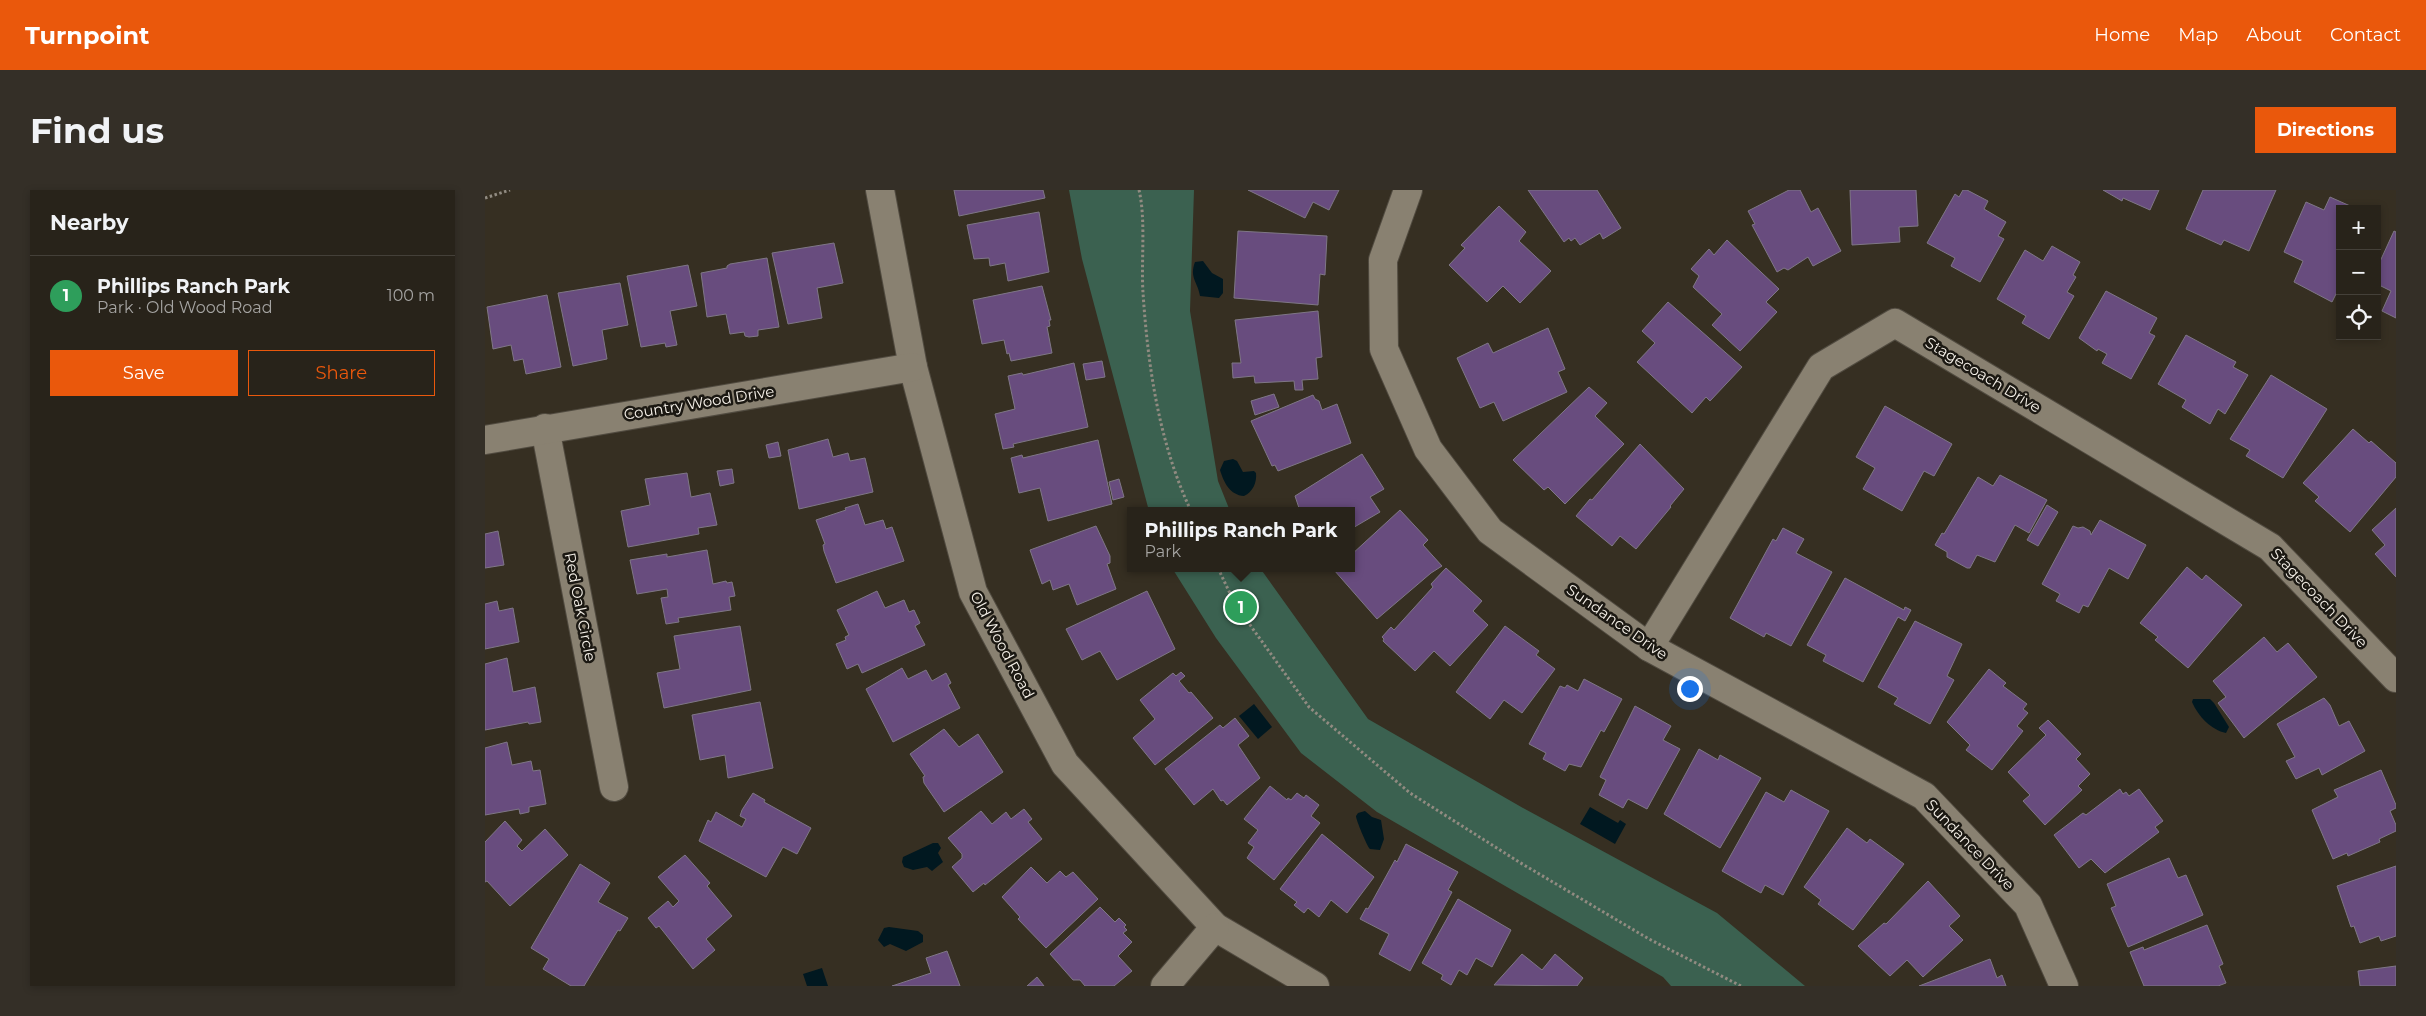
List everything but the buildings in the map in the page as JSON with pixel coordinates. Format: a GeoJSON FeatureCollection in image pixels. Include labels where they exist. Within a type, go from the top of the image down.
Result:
{"type":"FeatureCollection","features":[{"type":"Feature","properties":{"kind":"street","name":"Old Wood Road"},"geometry":{"type":"LineString","coordinates":[[880,190],[913,367],[973,592],[1065,764],[1215,927],[1315,986]]}},
{"type":"Feature","properties":{"kind":"street","name":"Sundance Drive"},"geometry":{"type":"LineString","coordinates":[[1408,190],[1383,260],[1384,349],[1428,449],[1490,531],[1649,647],[1924,796],[2028,905],[2064,986]]}},
{"type":"Feature","properties":{"kind":"street","name":"Stagecoach Drive"},"geometry":{"type":"LineString","coordinates":[[1649,647],[1821,367],[1895,323],[2271,547],[2396,678]]}},
{"type":"Feature","properties":{"kind":"street","name":"Country Wood Drive"},"geometry":{"type":"LineString","coordinates":[[485,440],[545,428],[913,367]]}},
{"type":"Feature","properties":{"kind":"street","name":"Red Oak Circle"},"geometry":{"type":"LineString","coordinates":[[545,428],[614,786]]}},
{"type":"Feature","properties":{"kind":"street"},"geometry":{"type":"LineString","coordinates":[[1165,986],[1215,927]]}},
{"type":"Feature","properties":{"kind":"path"},"geometry":{"type":"LineString","coordinates":[[485,198],[510,190]]}},
{"type":"Feature","properties":{"kind":"path"},"geometry":{"type":"LineString","coordinates":[[1139,190],[1143,292],[1152,383],[1177,480],[1189,507]]}},
{"type":"Feature","properties":{"kind":"path"},"geometry":{"type":"LineString","coordinates":[[1221,572],[1235,604],[1309,706],[1410,793],[1519,862],[1649,939],[1741,986]]}},
{"type":"Feature","properties":{"kind":"green space"},"geometry":{"type":"Polygon","coordinates":[[[1069,190],[1194,190],[1190,311],[1218,481],[1228,507],[1148,507],[1082,259],[1069,190]]]}},
{"type":"Feature","properties":{"kind":"green space"},"geometry":{"type":"Polygon","coordinates":[[[1175,572],[1263,572],[1368,719],[1523,808],[1717,913],[1805,986],[1671,986],[1663,977],[1377,812],[1301,753],[1216,638],[1175,572]]]}},
{"type":"Feature","properties":{"kind":"water"},"geometry":{"type":"Polygon","coordinates":[[[1203,261],[1212,273],[1223,279],[1223,293],[1219,298],[1200,296],[1193,276],[1193,267],[1195,262],[1203,261]]]}},
{"type":"Feature","properties":{"kind":"water"},"geometry":{"type":"Polygon","coordinates":[[[1233,459],[1237,461],[1243,472],[1254,471],[1256,473],[1254,486],[1244,496],[1228,488],[1220,470],[1224,461],[1233,459]]]}},
{"type":"Feature","properties":{"kind":"water"},"geometry":{"type":"Polygon","coordinates":[[[2193,699],[2210,699],[2214,703],[2229,727],[2226,733],[2215,729],[2201,717],[2192,702],[2193,699]]]}},
{"type":"Feature","properties":{"kind":"water"},"geometry":{"type":"Polygon","coordinates":[[[1254,704],[1272,727],[1258,739],[1239,716],[1254,704]]]}},
{"type":"Feature","properties":{"kind":"water"},"geometry":{"type":"Polygon","coordinates":[[[1590,807],[1618,823],[1620,820],[1626,824],[1615,844],[1580,824],[1590,807]]]}},
{"type":"Feature","properties":{"kind":"water"},"geometry":{"type":"Polygon","coordinates":[[[1365,811],[1372,817],[1381,820],[1384,839],[1380,850],[1370,849],[1360,827],[1356,816],[1358,813],[1365,811]]]}},
{"type":"Feature","properties":{"kind":"water"},"geometry":{"type":"Polygon","coordinates":[[[933,843],[938,843],[941,848],[938,853],[943,862],[932,871],[927,867],[913,870],[904,867],[903,857],[933,843]]]}},
{"type":"Feature","properties":{"kind":"water"},"geometry":{"type":"Polygon","coordinates":[[[884,928],[918,931],[923,935],[923,942],[906,951],[890,944],[884,947],[878,940],[884,928]]]}},
{"type":"Feature","properties":{"kind":"water"},"geometry":{"type":"Polygon","coordinates":[[[822,968],[828,986],[807,986],[803,974],[822,968]]]}},
{"type":"Feature","properties":{"kind":"place","name":"Phillips Ranch Park"},"geometry":{"type":"Point","coordinates":[1241,607]}}]}
